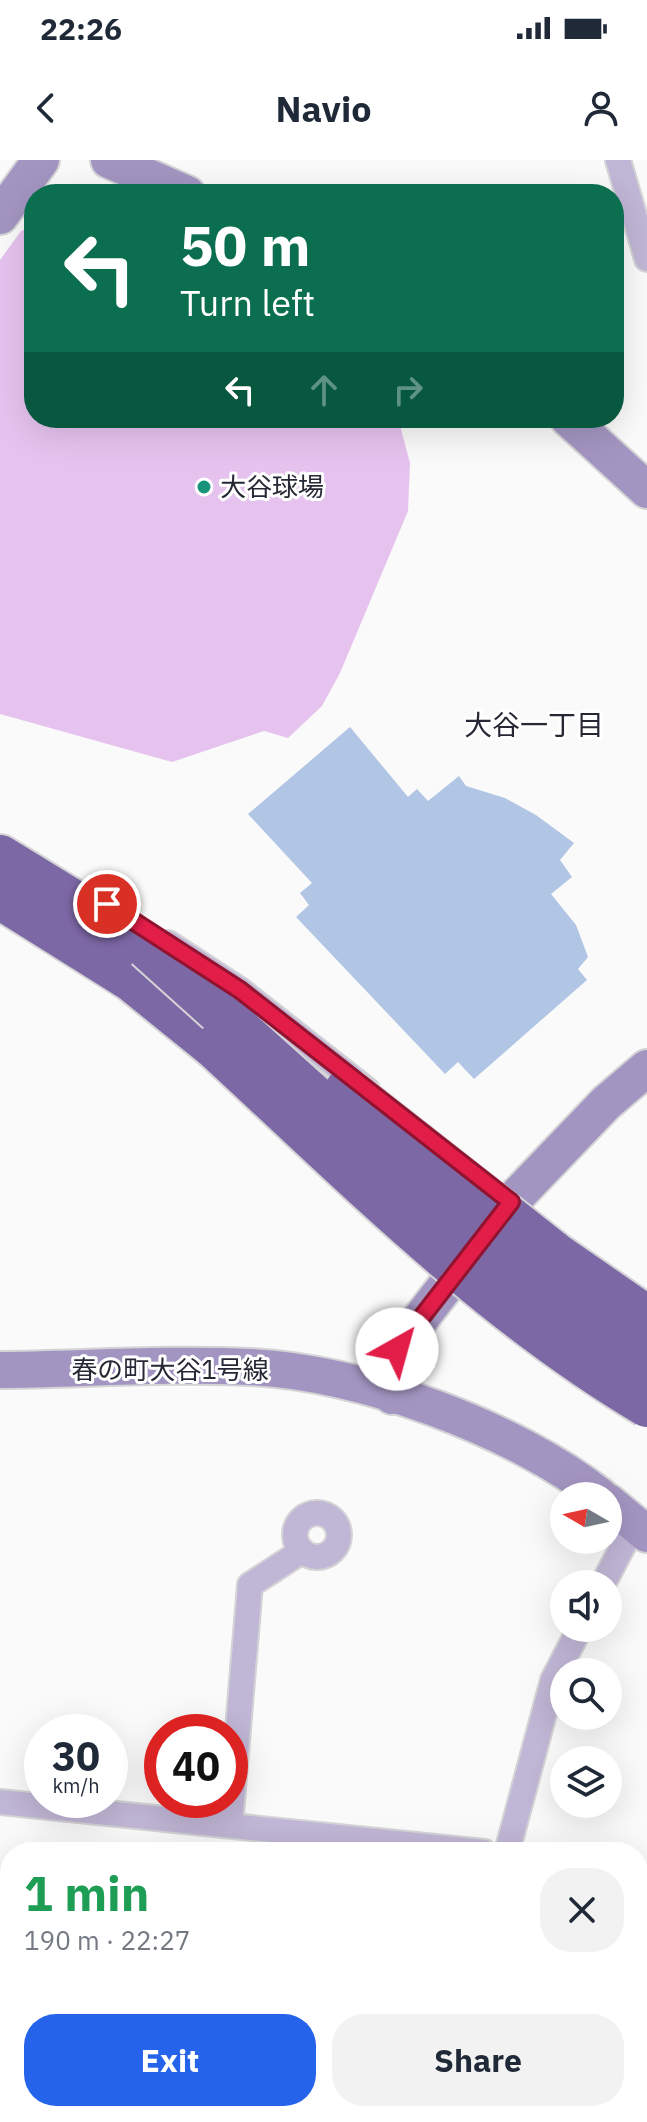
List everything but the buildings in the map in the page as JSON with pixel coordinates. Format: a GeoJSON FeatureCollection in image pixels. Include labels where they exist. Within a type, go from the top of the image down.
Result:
{"type":"FeatureCollection","features":[{"type":"Feature","properties":{"kind":"highway"},"geometry":{"type":"LineString","coordinates":[[0,857],[147,947],[331,1077],[556,1255],[647,1318]]}},
{"type":"Feature","properties":{"kind":"highway"},"geometry":{"type":"LineString","coordinates":[[0,897],[131,979],[215,1047],[445,1259],[515,1317],[601,1379],[647,1405]]}},
{"type":"Feature","properties":{"kind":"highway"},"geometry":{"type":"LineString","coordinates":[[147,947],[510,1273],[647,1364]]}},
{"type":"Feature","properties":{"kind":"street"},"geometry":{"type":"LineString","coordinates":[[0,216],[41,160]]}},
{"type":"Feature","properties":{"kind":"street"},"geometry":{"type":"LineString","coordinates":[[109,160],[164,184]]}},
{"type":"Feature","properties":{"kind":"street"},"geometry":{"type":"LineString","coordinates":[[618,160],[640,213],[647,259]]}},
{"type":"Feature","properties":{"kind":"street"},"geometry":{"type":"LineString","coordinates":[[580,428],[645,483]]}},
{"type":"Feature","properties":{"kind":"street"},"geometry":{"type":"LineString","coordinates":[[0,834],[240,990],[511,1202],[647,1296]]}},
{"type":"Feature","properties":{"kind":"street"},"geometry":{"type":"LineString","coordinates":[[392,1396],[397,1349],[511,1202],[606,1103],[647,1068]]}},
{"type":"Feature","properties":{"kind":"street","name":"春の町大谷1号線"},"geometry":{"type":"LineString","coordinates":[[0,1370],[251,1367],[318,1376],[460,1418],[537,1454],[579,1482]]}},
{"type":"Feature","properties":{"kind":"street"},"geometry":{"type":"LineString","coordinates":[[609,1570],[630,1520]]}},
{"type":"Feature","properties":{"kind":"street"},"geometry":{"type":"LineString","coordinates":[[230,1825],[250,1585],[302,1551]]}},
{"type":"Feature","properties":{"kind":"street"},"geometry":{"type":"LineString","coordinates":[[510,1842],[553,1680],[573,1642]]}},
{"type":"Feature","properties":{"kind":"street"},"geometry":{"type":"LineString","coordinates":[[0,1802],[390,1842]]}},
{"type":"Feature","properties":{"kind":"shaded area","name":"大谷球場"},"geometry":{"type":"Polygon","coordinates":[[[24,230],[24,428],[401,428],[410,463],[408,511],[340,673],[322,706],[288,738],[264,731],[172,762],[0,714],[0,260],[24,230]]]}},
{"type":"Feature","properties":{"kind":"place","name":"大谷球場"},"geometry":{"type":"Point","coordinates":[204,487]}},
{"type":"Feature","properties":{"kind":"district","name":"大谷一丁目"},"geometry":{"type":"Point","coordinates":[534,725]}},
{"type":"Feature","properties":{"kind":"route"},"geometry":{"type":"LineString","coordinates":[[107,904],[240,990],[511,1202],[397,1349]]}}]}
